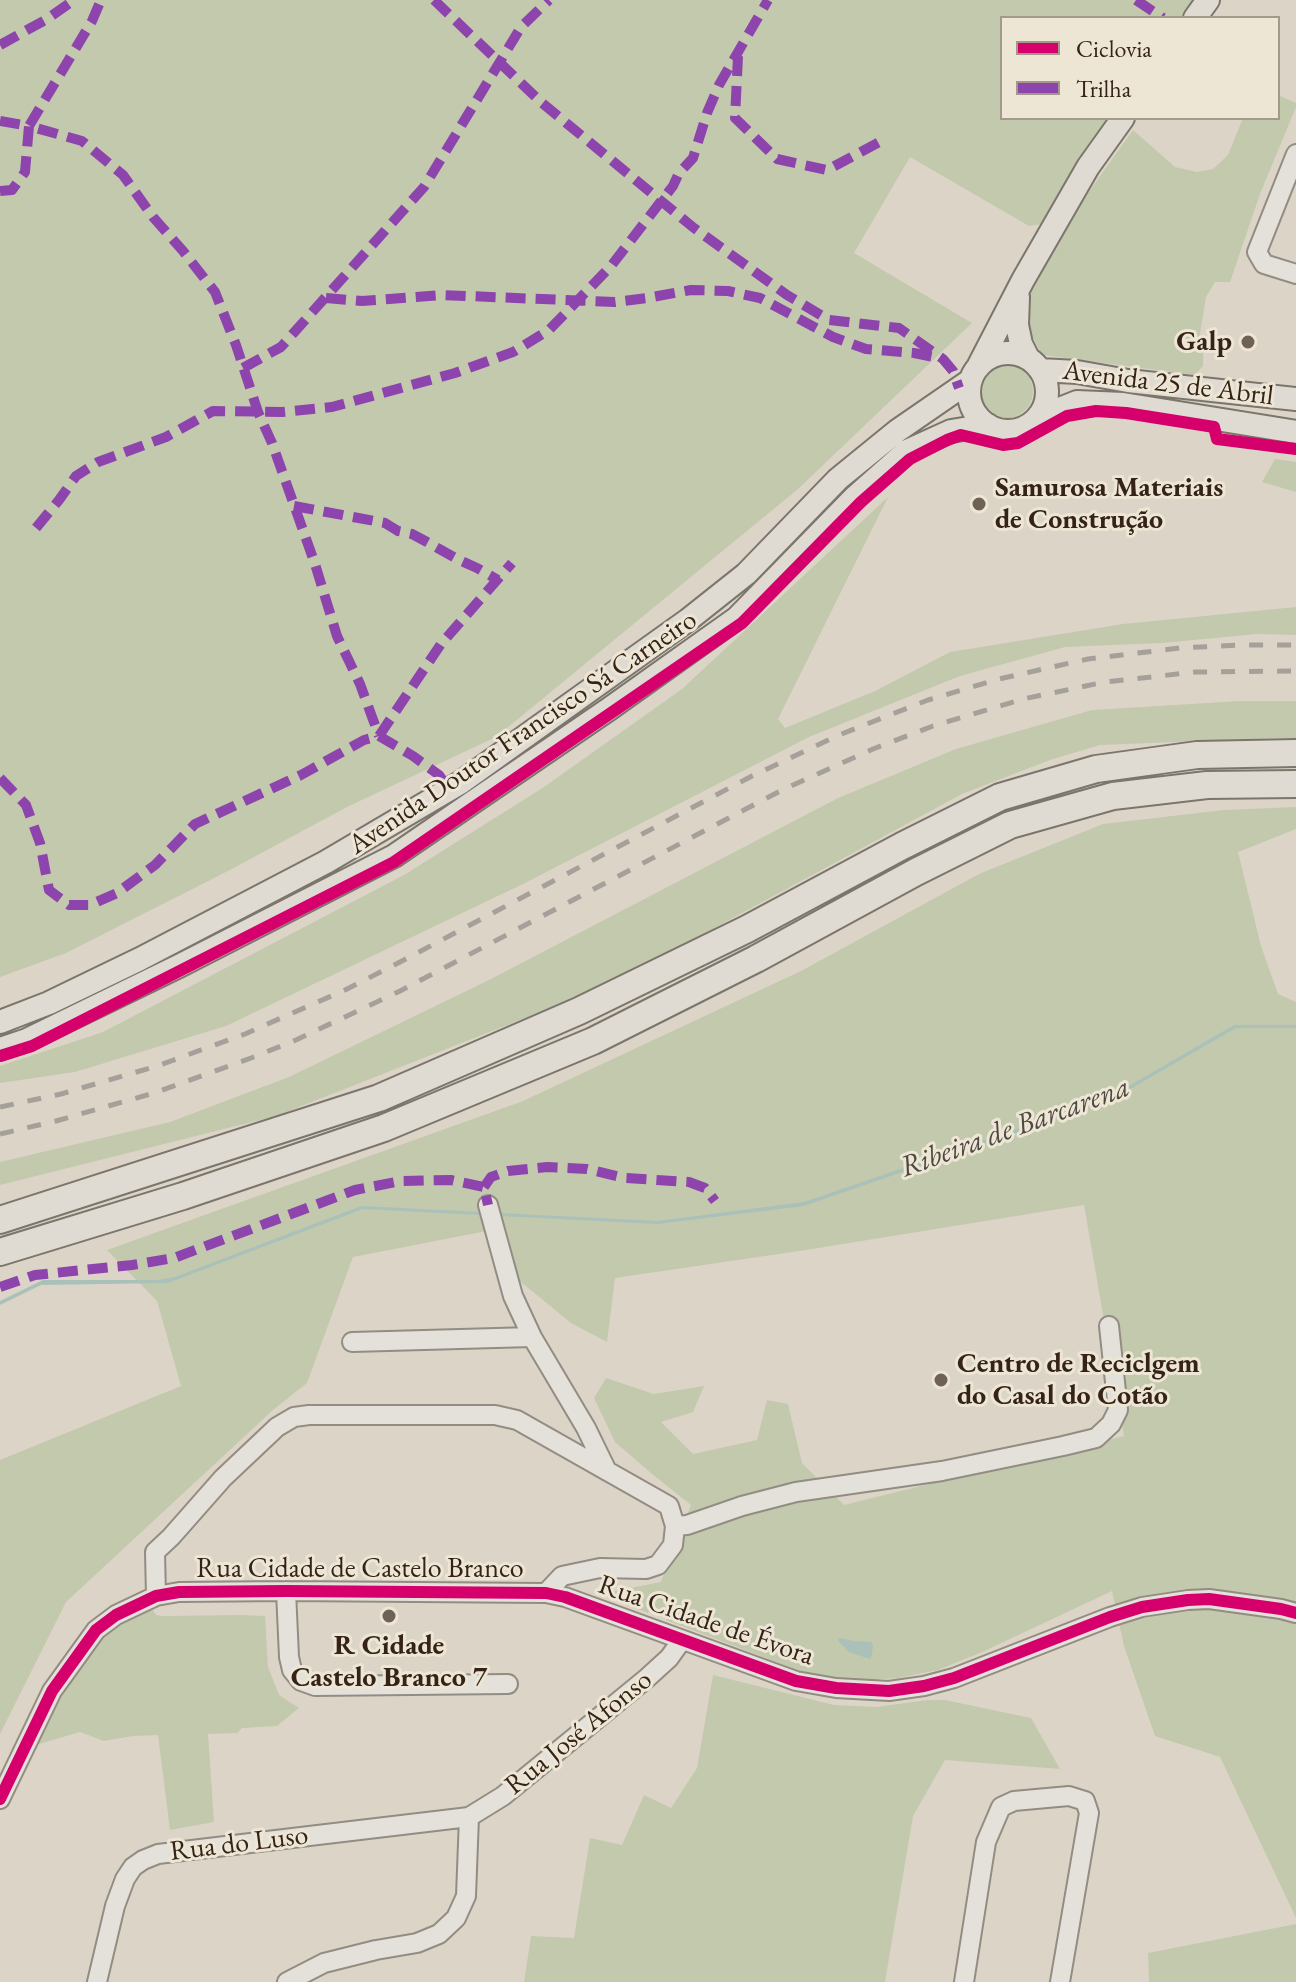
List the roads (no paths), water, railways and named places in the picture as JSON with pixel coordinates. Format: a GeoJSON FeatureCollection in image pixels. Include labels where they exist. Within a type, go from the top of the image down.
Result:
{"type":"FeatureCollection","features":[{"type":"Feature","properties":{"kind":"highway"},"geometry":{"type":"LineString","coordinates":[[0,1220],[379,1098],[579,1011],[747,929],[1000,797],[1096,769],[1197,755],[1296,753]]}},
{"type":"Feature","properties":{"kind":"highway"},"geometry":{"type":"LineString","coordinates":[[0,1252],[183,1196],[384,1128],[593,1041],[1010,825],[1113,796],[1207,785],[1296,784]]}},
{"type":"Feature","properties":{"kind":"main road"},"geometry":{"type":"LineString","coordinates":[[1023,280],[1017,302],[1021,344],[1045,381],[1047,394],[1037,418],[1014,430],[1001,430],[978,417],[972,406],[969,393],[975,373],[1023,280],[1088,167],[1122,120]]}},
{"type":"Feature","properties":{"kind":"main road"},"geometry":{"type":"LineString","coordinates":[[975,373],[989,357],[1002,353],[1015,353],[1034,364]]}},
{"type":"Feature","properties":{"kind":"main road","name":"Avenida 25 de Abril"},"geometry":{"type":"LineString","coordinates":[[1034,364],[1128,381],[1296,399]]}},
{"type":"Feature","properties":{"kind":"main road","name":"Avenida Doutor Francisco Sá Carneiro"},"geometry":{"type":"LineString","coordinates":[[0,1022],[49,1003],[166,946],[326,862],[460,783],[688,620],[746,574],[838,479],[975,373]]}},
{"type":"Feature","properties":{"kind":"main road","name":"Avenida 25 de Abril"},"geometry":{"type":"LineString","coordinates":[[1037,418],[1077,402],[1123,404],[1296,432]]}},
{"type":"Feature","properties":{"kind":"main road","name":"Avenida Doutor Francisco Sá Carneiro"},"geometry":{"type":"LineString","coordinates":[[0,1049],[27,1040],[165,973],[394,856],[737,618],[855,497],[907,451],[951,431],[988,425]]}},
{"type":"Feature","properties":{"kind":"street"},"geometry":{"type":"LineString","coordinates":[[1296,154],[1289,188],[1257,252],[1264,264],[1296,274]]}},
{"type":"Feature","properties":{"kind":"street"},"geometry":{"type":"LineString","coordinates":[[488,1205],[513,1296],[532,1337],[586,1428],[607,1471]]}},
{"type":"Feature","properties":{"kind":"street"},"geometry":{"type":"LineString","coordinates":[[156,1596],[155,1552],[223,1478],[277,1427],[294,1417],[495,1415],[517,1420],[669,1506],[681,1526],[796,1492],[942,1471],[1096,1438],[1111,1424],[1118,1410],[1109,1326]]}},
{"type":"Feature","properties":{"kind":"street"},"geometry":{"type":"LineString","coordinates":[[352,1342],[532,1337]]}},
{"type":"Feature","properties":{"kind":"street","name":"Rua Cidade de Castelo Branco"},"geometry":{"type":"LineString","coordinates":[[546,1593],[562,1576],[600,1568],[646,1569],[658,1565],[673,1545],[681,1526]]}},
{"type":"Feature","properties":{"kind":"street"},"geometry":{"type":"LineString","coordinates":[[286,1591],[289,1657],[292,1670],[301,1681],[315,1686],[508,1684]]}},
{"type":"Feature","properties":{"kind":"street","name":"Rua Cidade de Castelo Branco"},"geometry":{"type":"LineString","coordinates":[[0,1799],[52,1691],[96,1630],[116,1615],[156,1596],[179,1592],[286,1591],[546,1593],[565,1597]]}},
{"type":"Feature","properties":{"kind":"street","name":"Rua Cidade de Évora"},"geometry":{"type":"LineString","coordinates":[[565,1597],[796,1681],[836,1688],[889,1691],[954,1678],[1142,1607],[1209,1599],[1296,1613]]}},
{"type":"Feature","properties":{"kind":"street","name":"Rua José Afonso"},"geometry":{"type":"LineString","coordinates":[[469,1817],[503,1796],[647,1678],[669,1658],[682,1640]]}},
{"type":"Feature","properties":{"kind":"street"},"geometry":{"type":"LineString","coordinates":[[964,1982],[986,1842],[1001,1807],[1014,1801],[1069,1796],[1085,1801],[1089,1813],[1060,1982]]}},
{"type":"Feature","properties":{"kind":"street"},"geometry":{"type":"LineString","coordinates":[[287,1982],[324,1963],[417,1943],[439,1934],[456,1918],[466,1896],[469,1817]]}},
{"type":"Feature","properties":{"kind":"street","name":"Rua do Luso"},"geometry":{"type":"LineString","coordinates":[[97,1982],[115,1906],[125,1879],[133,1867],[143,1860],[158,1854],[469,1817]]}},
{"type":"Feature","properties":{"kind":"water"},"geometry":{"type":"Polygon","coordinates":[[[1234,1025],[1296,1025],[1296,1028],[1236,1028],[1111,1100],[804,1206],[658,1224],[363,1209],[168,1283],[41,1285],[0,1305],[0,1301],[43,1280],[157,1280],[175,1277],[361,1206],[657,1221],[804,1202],[1110,1097],[1234,1025]]]}},
{"type":"Feature","properties":{"kind":"water"},"geometry":{"type":"Polygon","coordinates":[[[839,1638],[871,1642],[870,1659],[849,1652],[838,1641],[839,1638]]]}},
{"type":"Feature","properties":{"kind":"railway"},"geometry":{"type":"LineString","coordinates":[[0,1107],[61,1094],[157,1066],[245,1034],[345,990],[752,776],[839,735],[928,700],[999,679],[1088,659],[1180,648],[1296,645]]}},
{"type":"Feature","properties":{"kind":"railway"},"geometry":{"type":"LineString","coordinates":[[0,1134],[154,1093],[296,1040],[400,991],[782,790],[933,726],[1023,699],[1105,682],[1196,672],[1296,671]]}},
{"type":"Feature","properties":{"kind":"place","name":"Galp"},"geometry":{"type":"Point","coordinates":[1248,342]}},
{"type":"Feature","properties":{"kind":"place","name":"Samurosa Materiais de Construção"},"geometry":{"type":"Point","coordinates":[979,504]}},
{"type":"Feature","properties":{"kind":"place","name":"Centro de Reciclgem do Casal do Cotão"},"geometry":{"type":"Point","coordinates":[941,1380]}},
{"type":"Feature","properties":{"kind":"place","name":"R Cidade Castelo Branco 7"},"geometry":{"type":"Point","coordinates":[389,1616]}},
{"type":"Feature","properties":{"kind":"water label","name":"Ribeira de Barcarena"},"geometry":{"type":"Point","coordinates":[1015,1128]}}]}
